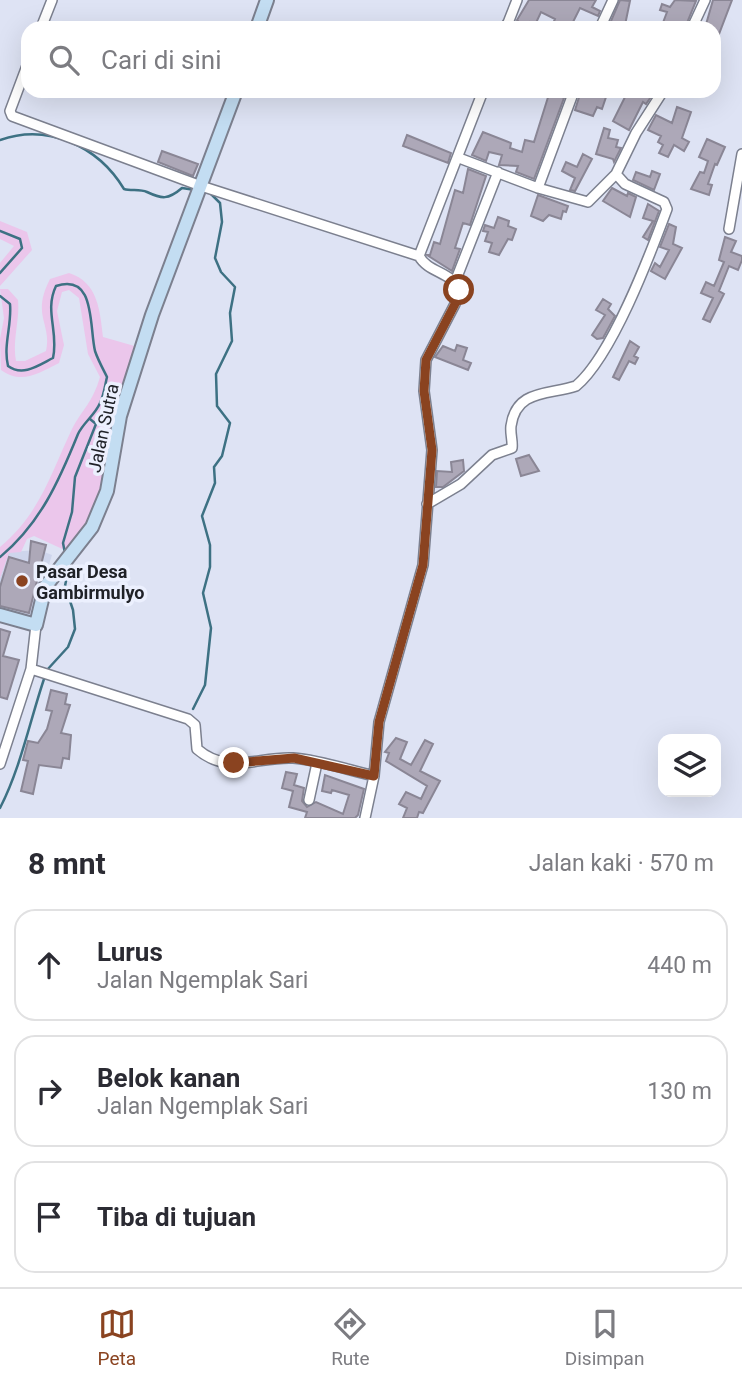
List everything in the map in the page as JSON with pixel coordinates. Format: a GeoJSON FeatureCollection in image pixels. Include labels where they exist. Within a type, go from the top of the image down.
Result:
{"type":"FeatureCollection","features":[{"type":"Feature","properties":{"kind":"street"},"geometry":{"type":"LineString","coordinates":[[44,21],[52,0]]}},
{"type":"Feature","properties":{"kind":"street"},"geometry":{"type":"LineString","coordinates":[[260,21],[267,0]]}},
{"type":"Feature","properties":{"kind":"street"},"geometry":{"type":"LineString","coordinates":[[509,21],[516,0]]}},
{"type":"Feature","properties":{"kind":"street"},"geometry":{"type":"LineString","coordinates":[[603,21],[613,0]]}},
{"type":"Feature","properties":{"kind":"street"},"geometry":{"type":"LineString","coordinates":[[695,21],[705,0]]}},
{"type":"Feature","properties":{"kind":"street"},"geometry":{"type":"LineString","coordinates":[[21,83],[10,114],[200,189],[419,256],[426,266],[455,282],[459,290],[455,304],[426,360],[424,391],[432,450],[423,565],[379,722],[374,776],[365,818]]}},
{"type":"Feature","properties":{"kind":"street","name":"Jalan Sutra"},"geometry":{"type":"LineString","coordinates":[[0,764],[34,671],[36,625],[46,587],[92,527],[107,491],[124,404],[152,315],[233,98]]}},
{"type":"Feature","properties":{"kind":"street"},"geometry":{"type":"LineString","coordinates":[[419,256],[481,98]]}},
{"type":"Feature","properties":{"kind":"street"},"geometry":{"type":"LineString","coordinates":[[538,188],[571,98]]}},
{"type":"Feature","properties":{"kind":"street"},"geometry":{"type":"LineString","coordinates":[[459,158],[538,188],[588,202],[615,174],[636,133],[658,98]]}},
{"type":"Feature","properties":{"kind":"street"},"geometry":{"type":"LineString","coordinates":[[729,229],[742,154]]}},
{"type":"Feature","properties":{"kind":"street"},"geometry":{"type":"LineString","coordinates":[[455,282],[498,172]]}},
{"type":"Feature","properties":{"kind":"street"},"geometry":{"type":"LineString","coordinates":[[427,505],[455,489],[492,455],[512,448],[512,421],[520,405],[541,392],[576,386],[611,337],[631,298],[667,209],[664,202],[625,184],[615,174]]}},
{"type":"Feature","properties":{"kind":"street"},"geometry":{"type":"LineString","coordinates":[[0,615],[36,625]]}},
{"type":"Feature","properties":{"kind":"street"},"geometry":{"type":"LineString","coordinates":[[34,671],[188,719],[195,725],[197,749],[215,760],[252,764],[294,758],[374,776]]}},
{"type":"Feature","properties":{"kind":"street"},"geometry":{"type":"LineString","coordinates":[[309,800],[317,763]]}},
{"type":"Feature","properties":{"kind":"shaded area"},"geometry":{"type":"Polygon","coordinates":[[[0,221],[27,232],[32,250],[0,286],[0,263],[14,246],[0,239],[0,221]]]}},
{"type":"Feature","properties":{"kind":"shaded area"},"geometry":{"type":"Polygon","coordinates":[[[69,273],[79,277],[92,290],[99,308],[103,337],[138,347],[97,509],[69,552],[34,536],[27,539],[21,552],[9,553],[0,578],[0,547],[35,507],[72,429],[94,394],[100,377],[88,354],[79,298],[69,290],[62,292],[57,311],[64,345],[59,363],[37,374],[23,377],[16,377],[1,370],[0,339],[4,318],[0,289],[8,289],[18,300],[15,353],[16,361],[25,361],[46,351],[42,302],[50,279],[69,273]]]}},
{"type":"Feature","properties":{"kind":"shaded area","name":"Pasar Desa Gambirmulyo"},"geometry":{"type":"Polygon","coordinates":[[[39,550],[52,555],[33,616],[20,616],[0,609],[0,578],[9,552],[39,550]]]}},
{"type":"Feature","properties":{"kind":"building"},"geometry":{"type":"Polygon","coordinates":[[[529,0],[596,0],[592,7],[600,11],[598,16],[580,8],[574,21],[554,21],[555,19],[541,12],[537,21],[517,20],[529,0]]]}},
{"type":"Feature","properties":{"kind":"building"},"geometry":{"type":"Polygon","coordinates":[[[620,0],[630,1],[626,21],[611,21],[620,0]]]}},
{"type":"Feature","properties":{"kind":"building"},"geometry":{"type":"Polygon","coordinates":[[[675,0],[696,1],[688,21],[664,21],[667,12],[660,10],[662,4],[670,7],[675,0]]]}},
{"type":"Feature","properties":{"kind":"building"},"geometry":{"type":"Polygon","coordinates":[[[713,0],[732,0],[721,29],[721,21],[707,21],[713,0]]]}},
{"type":"Feature","properties":{"kind":"building"},"geometry":{"type":"Polygon","coordinates":[[[548,98],[564,98],[534,179],[516,172],[518,166],[499,165],[502,155],[489,152],[486,161],[472,155],[483,132],[511,143],[510,148],[522,152],[525,140],[534,142],[548,98]]]}},
{"type":"Feature","properties":{"kind":"building"},"geometry":{"type":"Polygon","coordinates":[[[579,98],[606,98],[602,109],[597,107],[593,116],[575,110],[579,98]]]}},
{"type":"Feature","properties":{"kind":"building"},"geometry":{"type":"Polygon","coordinates":[[[624,98],[650,98],[646,104],[643,102],[629,130],[613,121],[624,98]]]}},
{"type":"Feature","properties":{"kind":"building"},"geometry":{"type":"Polygon","coordinates":[[[677,107],[691,112],[682,138],[689,142],[684,151],[674,145],[668,157],[659,153],[663,145],[658,142],[661,136],[648,130],[656,115],[672,123],[677,107]]]}},
{"type":"Feature","properties":{"kind":"building"},"geometry":{"type":"Polygon","coordinates":[[[604,128],[610,130],[608,138],[618,140],[616,147],[621,148],[614,162],[613,159],[596,154],[604,128]]]}},
{"type":"Feature","properties":{"kind":"building"},"geometry":{"type":"Polygon","coordinates":[[[407,135],[451,153],[448,163],[403,146],[407,135]]]}},
{"type":"Feature","properties":{"kind":"building"},"geometry":{"type":"Polygon","coordinates":[[[707,139],[725,147],[708,184],[712,185],[709,195],[691,189],[700,172],[704,173],[708,161],[699,157],[707,139]]]}},
{"type":"Feature","properties":{"kind":"building"},"geometry":{"type":"Polygon","coordinates":[[[162,151],[198,164],[193,176],[158,162],[162,151]]]}},
{"type":"Feature","properties":{"kind":"building"},"geometry":{"type":"Polygon","coordinates":[[[583,154],[592,159],[575,191],[570,190],[575,178],[562,171],[566,162],[577,167],[583,154]]]}},
{"type":"Feature","properties":{"kind":"building"},"geometry":{"type":"Polygon","coordinates":[[[468,169],[486,176],[470,225],[463,223],[455,248],[460,249],[452,271],[427,255],[430,255],[434,242],[440,244],[455,190],[463,193],[468,169]]]}},
{"type":"Feature","properties":{"kind":"building"},"geometry":{"type":"Polygon","coordinates":[[[652,171],[660,174],[654,190],[633,180],[636,172],[650,177],[652,171]]]}},
{"type":"Feature","properties":{"kind":"building"},"geometry":{"type":"Polygon","coordinates":[[[612,188],[627,196],[628,193],[636,197],[630,217],[603,201],[612,188]]]}},
{"type":"Feature","properties":{"kind":"building"},"geometry":{"type":"Polygon","coordinates":[[[538,195],[568,206],[561,219],[549,215],[543,221],[531,216],[538,195]]]}},
{"type":"Feature","properties":{"kind":"building"},"geometry":{"type":"Polygon","coordinates":[[[648,204],[659,211],[648,240],[643,237],[653,221],[643,218],[648,204]]]}},
{"type":"Feature","properties":{"kind":"building"},"geometry":{"type":"Polygon","coordinates":[[[498,217],[509,221],[508,226],[516,229],[512,240],[508,239],[499,255],[489,252],[492,243],[485,241],[488,232],[483,231],[485,225],[494,228],[498,217]]]}},
{"type":"Feature","properties":{"kind":"building"},"geometry":{"type":"Polygon","coordinates":[[[669,224],[676,227],[673,244],[682,248],[665,279],[651,271],[655,263],[660,267],[669,250],[660,247],[669,224]]]}},
{"type":"Feature","properties":{"kind":"building"},"geometry":{"type":"Polygon","coordinates":[[[725,237],[736,241],[731,252],[742,256],[742,260],[738,270],[729,266],[719,291],[724,294],[710,322],[703,319],[713,298],[701,293],[706,282],[714,286],[724,262],[719,260],[725,237]]]}},
{"type":"Feature","properties":{"kind":"building"},"geometry":{"type":"Polygon","coordinates":[[[603,299],[611,304],[608,309],[615,316],[603,338],[597,339],[592,335],[605,315],[596,310],[603,299]]]}},
{"type":"Feature","properties":{"kind":"building"},"geometry":{"type":"Polygon","coordinates":[[[630,341],[639,347],[634,356],[638,358],[635,364],[629,361],[619,380],[613,377],[630,341]]]}},
{"type":"Feature","properties":{"kind":"building"},"geometry":{"type":"Polygon","coordinates":[[[457,345],[467,348],[463,360],[471,363],[468,370],[435,357],[443,346],[455,351],[457,345]]]}},
{"type":"Feature","properties":{"kind":"building"},"geometry":{"type":"Polygon","coordinates":[[[529,455],[539,471],[521,476],[516,459],[529,455]]]}},
{"type":"Feature","properties":{"kind":"building"},"geometry":{"type":"Polygon","coordinates":[[[463,460],[464,471],[443,487],[436,487],[437,471],[452,472],[451,462],[463,460]]]}},
{"type":"Feature","properties":{"kind":"building","name":"Pasar Desa Gambirmulyo"},"geometry":{"type":"Polygon","coordinates":[[[31,541],[46,545],[29,613],[0,606],[0,587],[9,557],[29,563],[31,541]]]}},
{"type":"Feature","properties":{"kind":"building"},"geometry":{"type":"Polygon","coordinates":[[[0,629],[10,632],[3,656],[19,660],[7,699],[0,697],[0,629]]]}},
{"type":"Feature","properties":{"kind":"building"},"geometry":{"type":"Polygon","coordinates":[[[51,690],[67,694],[65,704],[70,705],[61,733],[71,735],[69,759],[63,758],[61,768],[39,765],[33,794],[21,791],[28,761],[23,760],[28,741],[38,743],[47,729],[52,711],[46,710],[51,690]]]}},
{"type":"Feature","properties":{"kind":"building"},"geometry":{"type":"Polygon","coordinates":[[[396,738],[407,742],[400,759],[411,765],[425,740],[433,744],[420,771],[440,781],[423,813],[419,812],[417,818],[403,818],[407,808],[399,804],[406,792],[421,799],[427,786],[386,761],[389,753],[385,752],[396,738]]]}},
{"type":"Feature","properties":{"kind":"building"},"geometry":{"type":"Polygon","coordinates":[[[286,772],[297,774],[294,785],[304,788],[302,801],[307,807],[316,802],[343,814],[349,795],[332,790],[331,793],[322,791],[325,775],[364,789],[358,815],[355,818],[305,818],[307,812],[289,807],[293,791],[282,788],[286,772]]]}},
{"type":"Feature","properties":{"kind":"waterway"},"geometry":{"type":"LineString","coordinates":[[0,140],[36,134],[70,142],[100,161],[124,189],[165,197],[182,188],[195,190]]}},
{"type":"Feature","properties":{"kind":"waterway"},"geometry":{"type":"LineString","coordinates":[[193,709],[205,685],[211,628],[203,593],[210,567],[210,545],[202,516],[215,483],[214,467],[222,456],[230,423],[217,406],[216,374],[232,341],[230,313],[235,287],[221,272],[215,258],[222,222],[220,203],[210,193],[202,191]]}},
{"type":"Feature","properties":{"kind":"waterway"},"geometry":{"type":"LineString","coordinates":[[0,231],[20,239],[22,248],[0,273]]}},
{"type":"Feature","properties":{"kind":"waterway"},"geometry":{"type":"LineString","coordinates":[[0,296],[10,304],[6,350],[8,366],[25,370],[53,358],[51,304],[56,286],[69,284],[78,287],[88,304],[95,351],[107,377],[100,403],[78,434],[47,501],[26,530],[0,557]]}},
{"type":"Feature","properties":{"kind":"waterway"},"geometry":{"type":"LineString","coordinates":[[65,553],[63,543],[72,512],[75,477],[96,424],[90,419]]}},
{"type":"Feature","properties":{"kind":"waterway"},"geometry":{"type":"LineString","coordinates":[[47,670],[68,647],[75,629],[73,610],[65,586],[69,566]]}},
{"type":"Feature","properties":{"kind":"waterway"},"geometry":{"type":"LineString","coordinates":[[0,808],[20,760],[45,676]]}},
{"type":"Feature","properties":{"kind":"place","name":"Pasar Desa Gambirmulyo"},"geometry":{"type":"Point","coordinates":[22,581]}},
{"type":"Feature","properties":{"kind":"route"},"geometry":{"type":"LineString","coordinates":[[234,763],[252,764],[294,758],[374,776],[379,722],[423,565],[432,450],[424,391],[426,360],[455,304],[459,290]]}}]}
